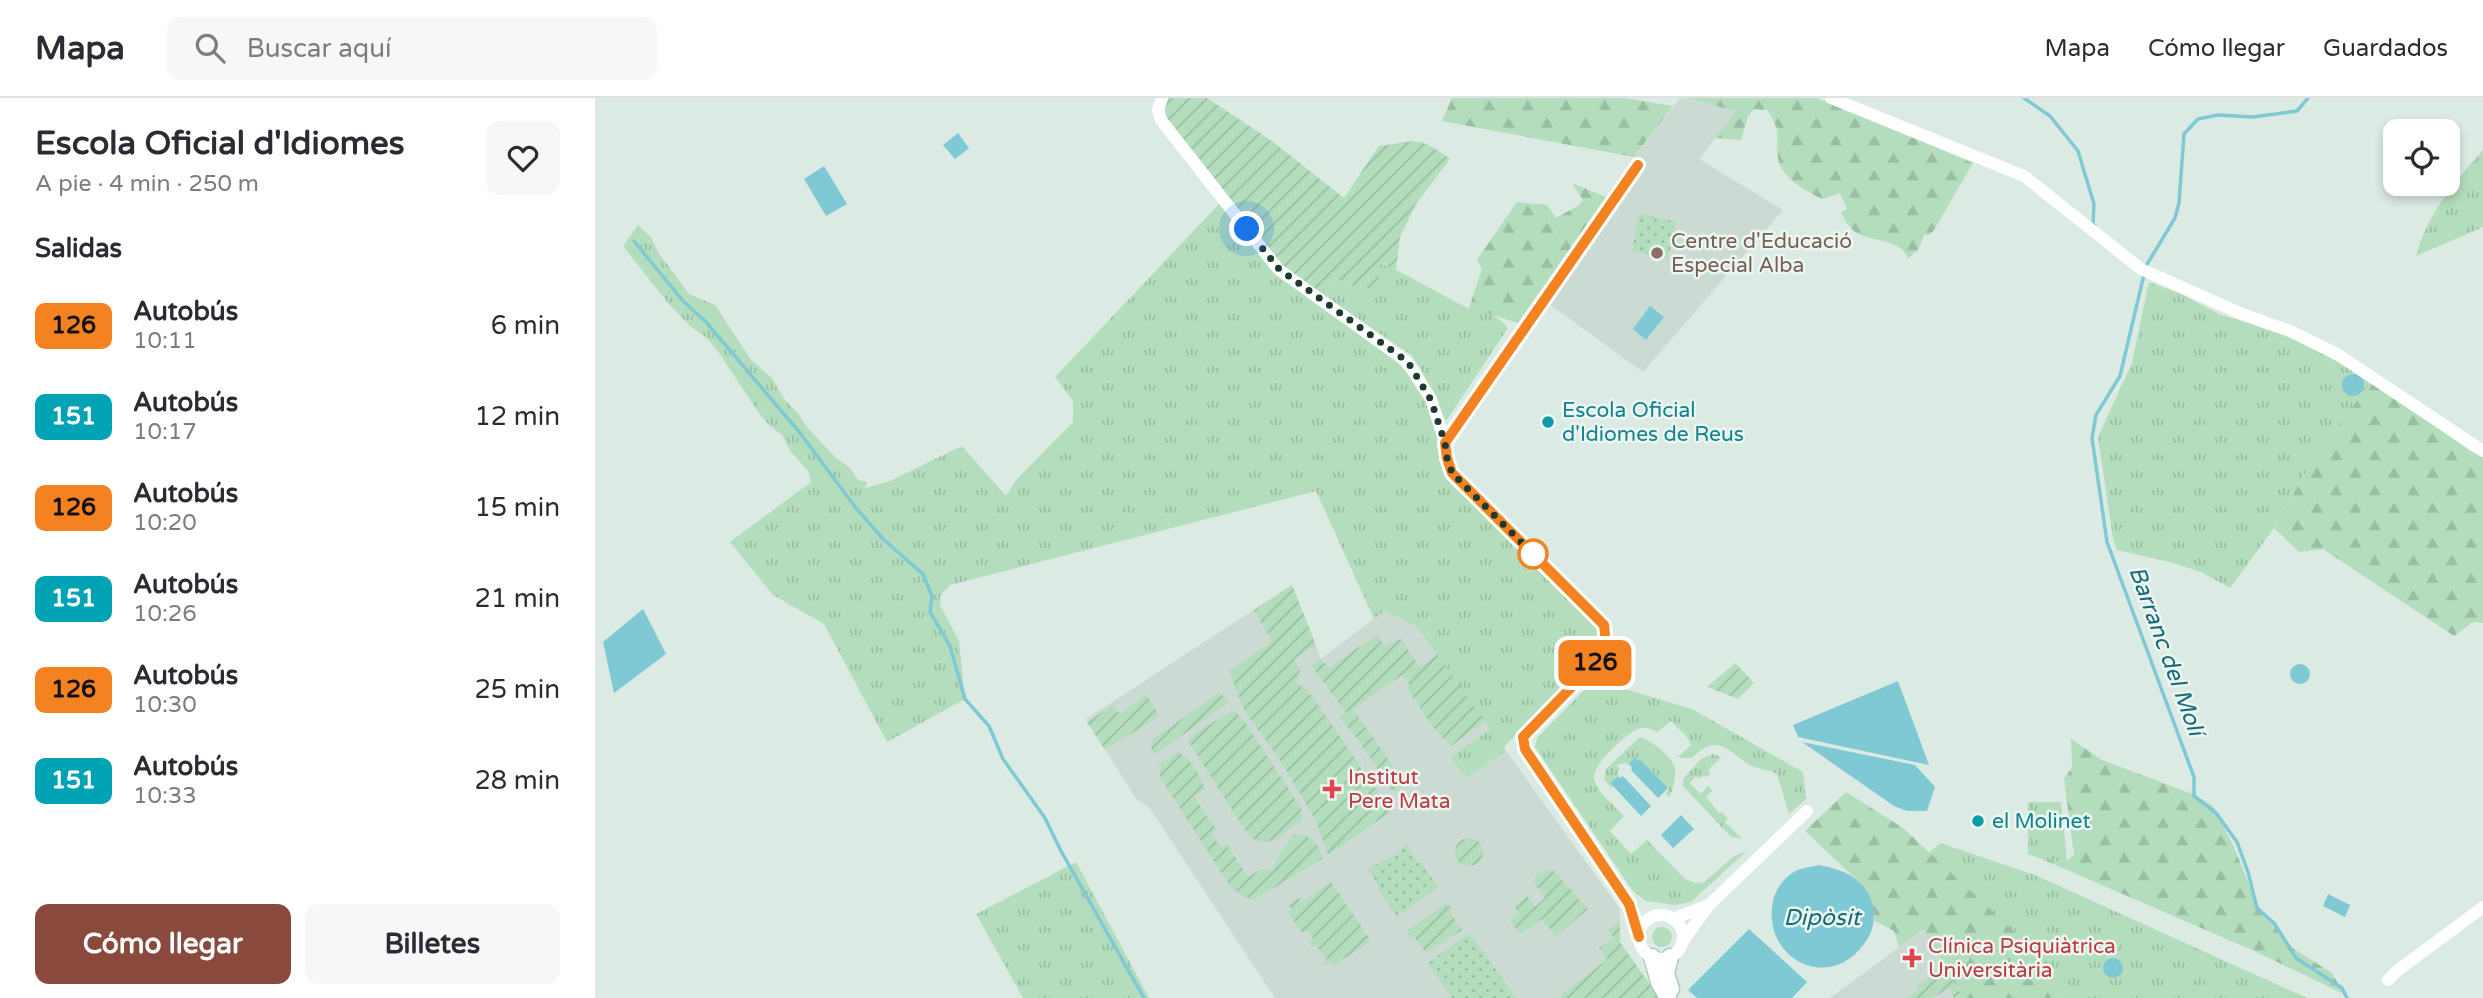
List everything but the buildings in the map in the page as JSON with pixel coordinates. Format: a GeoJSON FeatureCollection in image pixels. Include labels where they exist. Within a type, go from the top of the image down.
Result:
{"type":"FeatureCollection","features":[{"type":"Feature","properties":{"kind":"street"},"geometry":{"type":"LineString","coordinates":[[1162,98],[1158,110],[1161,120],[1279,269],[1408,362],[1431,400],[1452,473],[1604,625],[1604,650],[1597,661],[1523,737],[1525,749],[1629,904],[1642,948],[1652,957],[1661,959],[1670,957],[1680,949],[1709,905],[1807,811]]}},
{"type":"Feature","properties":{"kind":"street"},"geometry":{"type":"LineString","coordinates":[[1832,98],[2024,176],[2141,269],[2242,314],[2290,331],[2337,354],[2483,451]]}},
{"type":"Feature","properties":{"kind":"street"},"geometry":{"type":"LineString","coordinates":[[1445,443],[1638,165]]}},
{"type":"Feature","properties":{"kind":"street"},"geometry":{"type":"LineString","coordinates":[[1629,904],[1656,916],[1673,919],[1682,930],[1683,941]]}},
{"type":"Feature","properties":{"kind":"street"},"geometry":{"type":"LineString","coordinates":[[1673,919],[1709,905]]}},
{"type":"Feature","properties":{"kind":"street"},"geometry":{"type":"LineString","coordinates":[[2388,980],[2483,907]]}},
{"type":"Feature","properties":{"kind":"street"},"geometry":{"type":"LineString","coordinates":[[1639,937],[1644,924],[1656,916]]}},
{"type":"Feature","properties":{"kind":"street"},"geometry":{"type":"LineString","coordinates":[[1652,957],[1659,982],[1668,998]]}},
{"type":"Feature","properties":{"kind":"street"},"geometry":{"type":"LineString","coordinates":[[1670,957],[1666,974],[1674,998]]}},
{"type":"Feature","properties":{"kind":"shaded area","name":"Centre d'Educació Especial Alba"},"geometry":{"type":"Polygon","coordinates":[[[1680,98],[1736,111],[1699,159],[1783,210],[1643,372],[1538,296],[1624,171],[1680,98]]]}},
{"type":"Feature","properties":{"kind":"shaded area","name":"Institut Pere Mata"},"geometry":{"type":"Polygon","coordinates":[[[1292,585],[1321,659],[1384,611],[1417,627],[1620,909],[1620,942],[1659,998],[1275,998],[1149,807],[1137,800],[1086,719],[1292,585]]]}},
{"type":"Feature","properties":{"kind":"shaded area","name":"Clínica Psiquiàtrica Universitària"},"geometry":{"type":"Polygon","coordinates":[[[1924,929],[1963,998],[1830,998],[1924,929]]]}},
{"type":"Feature","properties":{"kind":"green space"},"geometry":{"type":"Polygon","coordinates":[[[1167,98],[1207,98],[1272,141],[1344,198],[1379,146],[1423,143],[1450,159],[1416,204],[1400,237],[1396,269],[1379,264],[1375,271],[1380,279],[1378,287],[1365,288],[1351,285],[1344,280],[1334,281],[1324,295],[1279,264],[1167,122],[1164,103],[1167,98]]]}},
{"type":"Feature","properties":{"kind":"green space"},"geometry":{"type":"Polygon","coordinates":[[[1452,98],[1625,98],[1673,106],[1634,157],[1442,121],[1452,98]]]}},
{"type":"Feature","properties":{"kind":"green space"},"geometry":{"type":"Polygon","coordinates":[[[1684,98],[1817,98],[1973,163],[1934,230],[1928,236],[1925,234],[1918,250],[1908,259],[1899,247],[1861,235],[1852,229],[1841,212],[1847,209],[1840,193],[1822,199],[1789,178],[1780,165],[1777,129],[1767,110],[1754,109],[1748,116],[1741,140],[1715,138],[1736,111],[1684,98]]]}},
{"type":"Feature","properties":{"kind":"green space"},"geometry":{"type":"Polygon","coordinates":[[[2483,150],[2483,227],[2416,256],[2427,226],[2446,196],[2460,196],[2460,177],[2483,150]]]}},
{"type":"Feature","properties":{"kind":"green space"},"geometry":{"type":"Polygon","coordinates":[[[1572,183],[1606,197],[1518,323],[1492,315],[1471,301],[1482,269],[1477,260],[1517,202],[1547,205],[1556,218],[1583,200],[1572,183]]]}},
{"type":"Feature","properties":{"kind":"green space"},"geometry":{"type":"Polygon","coordinates":[[[1220,203],[1391,355],[1415,382],[1436,429],[1441,463],[1451,484],[1590,617],[1598,634],[1596,652],[1504,747],[1506,751],[1468,776],[1463,775],[1451,757],[1490,729],[1417,627],[1384,611],[1374,619],[1316,491],[950,585],[940,596],[940,605],[959,641],[965,699],[887,742],[824,624],[773,595],[730,542],[811,482],[808,471],[791,452],[782,435],[759,413],[707,338],[691,327],[668,303],[623,246],[638,225],[651,237],[658,252],[689,294],[715,305],[752,361],[771,377],[785,400],[835,457],[849,467],[858,480],[867,482],[865,488],[890,481],[962,446],[1006,496],[1016,480],[1073,422],[1073,401],[1055,377],[1220,203]]]}},
{"type":"Feature","properties":{"kind":"green space"},"geometry":{"type":"Polygon","coordinates":[[[1639,213],[1676,222],[1668,259],[1632,251],[1639,213]]]}},
{"type":"Feature","properties":{"kind":"green space"},"geometry":{"type":"Polygon","coordinates":[[[1379,264],[1391,267],[1469,309],[1471,301],[1508,328],[1446,421],[1421,369],[1411,355],[1324,295],[1334,281],[1344,280],[1372,289],[1379,264]]]}},
{"type":"Feature","properties":{"kind":"green space"},"geometry":{"type":"Polygon","coordinates":[[[2149,282],[2181,294],[2219,314],[2287,335],[2364,376],[2369,386],[2309,467],[2274,528],[2230,588],[2201,572],[2117,550],[2113,538],[2098,437],[2132,363],[2149,282]]]}},
{"type":"Feature","properties":{"kind":"green space"},"geometry":{"type":"Polygon","coordinates":[[[2364,376],[2470,451],[2483,457],[2483,623],[2473,622],[2454,636],[2323,549],[2299,552],[2274,528],[2309,467],[2368,386],[2364,376]]]}},
{"type":"Feature","properties":{"kind":"green space"},"geometry":{"type":"Polygon","coordinates":[[[1292,585],[1316,645],[1294,659],[1300,671],[1296,683],[1314,699],[1390,810],[1328,855],[1315,819],[1278,757],[1244,710],[1230,671],[1272,641],[1254,610],[1292,585]]]}},
{"type":"Feature","properties":{"kind":"green space"},"geometry":{"type":"Polygon","coordinates":[[[1378,634],[1384,646],[1400,638],[1418,665],[1423,666],[1437,654],[1485,721],[1451,746],[1433,727],[1407,688],[1410,685],[1402,675],[1353,709],[1397,772],[1395,775],[1401,787],[1397,791],[1392,791],[1359,741],[1340,718],[1346,713],[1311,665],[1321,659],[1328,668],[1378,634]]]}},
{"type":"Feature","properties":{"kind":"green space"},"geometry":{"type":"Polygon","coordinates":[[[1735,663],[1754,683],[1738,699],[1707,687],[1735,663]]]}},
{"type":"Feature","properties":{"kind":"green space"},"geometry":{"type":"Polygon","coordinates":[[[1594,680],[1692,709],[1803,772],[1806,799],[1789,814],[1777,774],[1750,765],[1723,747],[1709,746],[1692,758],[1681,758],[1679,756],[1691,745],[1671,721],[1657,732],[1645,728],[1635,730],[1605,757],[1594,778],[1602,794],[1624,816],[1610,831],[1631,854],[1647,840],[1685,879],[1696,883],[1704,882],[1733,857],[1747,851],[1691,902],[1675,905],[1646,901],[1633,891],[1535,747],[1537,738],[1594,680]]]}},
{"type":"Feature","properties":{"kind":"green space"},"geometry":{"type":"Polygon","coordinates":[[[1219,693],[1229,700],[1225,705],[1156,754],[1151,752],[1153,739],[1219,693]]]}},
{"type":"Feature","properties":{"kind":"green space"},"geometry":{"type":"Polygon","coordinates":[[[1146,695],[1160,716],[1105,750],[1087,722],[1113,705],[1120,714],[1146,695]]]}},
{"type":"Feature","properties":{"kind":"green space"},"geometry":{"type":"Polygon","coordinates":[[[1234,710],[1301,808],[1302,819],[1299,822],[1267,842],[1260,842],[1247,833],[1188,741],[1193,734],[1234,710]]]}},
{"type":"Feature","properties":{"kind":"green space"},"geometry":{"type":"Polygon","coordinates":[[[1640,737],[1661,750],[1674,764],[1675,779],[1669,797],[1666,794],[1669,789],[1636,757],[1628,765],[1616,765],[1620,769],[1617,772],[1619,774],[1611,782],[1614,785],[1611,788],[1604,779],[1606,769],[1640,737]]]}},
{"type":"Feature","properties":{"kind":"green space"},"geometry":{"type":"Polygon","coordinates":[[[2071,739],[2102,760],[2195,795],[2213,806],[2234,847],[2257,905],[2294,949],[2332,973],[2344,994],[2252,950],[2044,860],[2065,862],[2074,855],[2064,779],[2072,767],[2071,739]]]}},
{"type":"Feature","properties":{"kind":"green space"},"geometry":{"type":"Polygon","coordinates":[[[1178,752],[1191,763],[1203,783],[1205,789],[1194,797],[1216,829],[1213,832],[1215,840],[1223,847],[1227,845],[1248,877],[1262,869],[1273,870],[1279,855],[1294,834],[1313,840],[1322,859],[1255,899],[1240,894],[1228,883],[1161,779],[1158,765],[1178,752]]]}},
{"type":"Feature","properties":{"kind":"green space"},"geometry":{"type":"Polygon","coordinates":[[[1713,754],[1721,757],[1708,770],[1710,773],[1707,777],[1695,777],[1690,783],[1701,794],[1708,786],[1712,791],[1706,797],[1719,813],[1722,812],[1728,819],[1725,822],[1742,839],[1731,837],[1683,786],[1683,779],[1701,759],[1713,754]]]}},
{"type":"Feature","properties":{"kind":"green space"},"geometry":{"type":"Polygon","coordinates":[[[1846,792],[1903,828],[2065,979],[2055,989],[2063,998],[1963,998],[1924,929],[1899,947],[1894,931],[1875,921],[1871,899],[1859,882],[1805,831],[1846,792]]]}},
{"type":"Feature","properties":{"kind":"green space"},"geometry":{"type":"Polygon","coordinates":[[[2028,802],[2061,802],[2067,860],[2065,862],[2044,860],[2028,854],[2028,802]]]}},
{"type":"Feature","properties":{"kind":"green space"},"geometry":{"type":"Polygon","coordinates":[[[1469,838],[1479,842],[1483,852],[1479,862],[1469,866],[1459,862],[1455,852],[1459,842],[1469,838]]]}},
{"type":"Feature","properties":{"kind":"green space"},"geometry":{"type":"Polygon","coordinates":[[[1940,843],[2035,875],[2307,998],[2063,998],[2055,989],[2064,979],[1929,853],[1940,843]]]}},
{"type":"Feature","properties":{"kind":"green space"},"geometry":{"type":"Polygon","coordinates":[[[1406,844],[1438,887],[1397,916],[1368,869],[1396,854],[1406,844]]]}},
{"type":"Feature","properties":{"kind":"green space"},"geometry":{"type":"Polygon","coordinates":[[[1076,862],[1149,998],[1023,998],[976,914],[1076,862]]]}},
{"type":"Feature","properties":{"kind":"green space"},"geometry":{"type":"Polygon","coordinates":[[[1552,869],[1588,909],[1556,937],[1542,919],[1520,934],[1510,920],[1519,914],[1514,906],[1527,896],[1535,907],[1545,898],[1533,881],[1537,874],[1552,869]]]}},
{"type":"Feature","properties":{"kind":"green space"},"geometry":{"type":"Polygon","coordinates":[[[1331,882],[1371,941],[1333,966],[1329,962],[1324,965],[1327,960],[1316,945],[1311,947],[1309,943],[1314,940],[1307,930],[1302,933],[1288,912],[1292,909],[1288,905],[1299,898],[1301,902],[1331,882]]]}},
{"type":"Feature","properties":{"kind":"green space"},"geometry":{"type":"Polygon","coordinates":[[[1447,903],[1453,909],[1450,912],[1462,930],[1426,953],[1414,937],[1410,938],[1407,931],[1447,903]]]}},
{"type":"Feature","properties":{"kind":"green space"},"geometry":{"type":"Polygon","coordinates":[[[1620,922],[1620,942],[1659,998],[1561,998],[1563,993],[1607,960],[1599,948],[1614,938],[1608,930],[1620,922]]]}},
{"type":"Feature","properties":{"kind":"green space"},"geometry":{"type":"Polygon","coordinates":[[[1662,927],[1669,930],[1672,937],[1669,944],[1662,947],[1655,944],[1652,937],[1655,930],[1662,927]]]}},
{"type":"Feature","properties":{"kind":"green space"},"geometry":{"type":"Polygon","coordinates":[[[1470,933],[1516,998],[1452,998],[1428,963],[1470,933]]]}},
{"type":"Feature","properties":{"kind":"green space"},"geometry":{"type":"Polygon","coordinates":[[[1946,968],[1963,998],[1954,998],[1949,988],[1932,998],[1908,998],[1918,991],[1916,986],[1946,968]]]}},
{"type":"Feature","properties":{"kind":"water"},"geometry":{"type":"Polygon","coordinates":[[[958,133],[969,148],[955,159],[943,145],[958,133]]]}},
{"type":"Feature","properties":{"kind":"water"},"geometry":{"type":"Polygon","coordinates":[[[824,166],[847,204],[826,216],[804,179],[824,166]]]}},
{"type":"Feature","properties":{"kind":"water"},"geometry":{"type":"Polygon","coordinates":[[[1650,306],[1664,317],[1646,340],[1633,329],[1650,306]]]}},
{"type":"Feature","properties":{"kind":"water"},"geometry":{"type":"Polygon","coordinates":[[[2353,374],[2361,377],[2364,385],[2361,393],[2353,396],[2345,393],[2342,385],[2345,377],[2353,374]]]}},
{"type":"Feature","properties":{"kind":"water"},"geometry":{"type":"Polygon","coordinates":[[[643,609],[666,654],[614,693],[603,642],[643,609]]]}},
{"type":"Feature","properties":{"kind":"water"},"geometry":{"type":"Polygon","coordinates":[[[2300,664],[2307,667],[2310,674],[2307,681],[2300,684],[2293,681],[2290,674],[2293,667],[2300,664]]]}},
{"type":"Feature","properties":{"kind":"water"},"geometry":{"type":"Polygon","coordinates":[[[1898,681],[1929,765],[1798,737],[1793,725],[1898,681]]]}},
{"type":"Feature","properties":{"kind":"water"},"geometry":{"type":"Polygon","coordinates":[[[1802,742],[1915,765],[1935,787],[1927,811],[1907,811],[1894,806],[1802,742]]]}},
{"type":"Feature","properties":{"kind":"water"},"geometry":{"type":"Polygon","coordinates":[[[1635,757],[1668,788],[1658,798],[1631,770],[1629,764],[1635,757]]]}},
{"type":"Feature","properties":{"kind":"water"},"geometry":{"type":"Polygon","coordinates":[[[1618,776],[1623,776],[1651,806],[1641,816],[1613,786],[1611,782],[1618,776]]]}},
{"type":"Feature","properties":{"kind":"water"},"geometry":{"type":"Polygon","coordinates":[[[1681,815],[1694,829],[1673,848],[1661,835],[1681,815]]]}},
{"type":"Feature","properties":{"kind":"water","name":"Dipòsit"},"geometry":{"type":"Polygon","coordinates":[[[1819,865],[1845,872],[1858,881],[1869,895],[1874,920],[1864,944],[1849,959],[1832,966],[1815,967],[1799,962],[1786,951],[1776,936],[1772,918],[1774,897],[1783,881],[1798,870],[1819,865]]]}},
{"type":"Feature","properties":{"kind":"water"},"geometry":{"type":"Polygon","coordinates":[[[2328,894],[2350,905],[2345,917],[2323,906],[2328,894]]]}},
{"type":"Feature","properties":{"kind":"water","name":"Dipòsit"},"geometry":{"type":"Polygon","coordinates":[[[1749,929],[1807,982],[1792,998],[1697,998],[1688,990],[1749,929]]]}},
{"type":"Feature","properties":{"kind":"water"},"geometry":{"type":"Polygon","coordinates":[[[2113,958],[2120,961],[2123,968],[2120,975],[2113,978],[2106,975],[2103,968],[2106,961],[2113,958]]]}},
{"type":"Feature","properties":{"kind":"waterway"},"geometry":{"type":"LineString","coordinates":[[2024,98],[2050,116],[2078,151],[2094,204],[2095,226]]}},
{"type":"Feature","properties":{"kind":"waterway","name":"Barranc del Molí"},"geometry":{"type":"LineString","coordinates":[[2308,98],[2297,111],[2253,117],[2218,115],[2198,119],[2184,134],[2179,203],[2175,218],[2146,266],[2120,376],[2096,415],[2092,438],[2107,542],[2194,777],[2194,796],[2216,813],[2237,842],[2257,908],[2274,923],[2296,958],[2342,988],[2347,998]]}},
{"type":"Feature","properties":{"kind":"waterway"},"geometry":{"type":"LineString","coordinates":[[634,241],[683,301],[706,322],[800,433],[856,508],[883,539],[923,574],[932,596],[930,612],[950,646],[965,699],[989,726],[1003,759],[1045,818],[1144,998]]}},
{"type":"Feature","properties":{"kind":"bus line","name":"126"},"geometry":{"type":"LineString","coordinates":[[1638,165],[1445,443],[1452,473],[1604,625],[1604,650],[1597,661],[1523,737],[1525,749],[1629,904],[1639,937]]}},
{"type":"Feature","properties":{"kind":"place","name":"Centre d'Educació Especial Alba"},"geometry":{"type":"Point","coordinates":[1657,253]}},
{"type":"Feature","properties":{"kind":"place","name":"Escola Oficial d'Idiomes de Reus"},"geometry":{"type":"Point","coordinates":[1548,422]}},
{"type":"Feature","properties":{"kind":"place","name":"Institut Pere Mata"},"geometry":{"type":"Point","coordinates":[1332,789]}},
{"type":"Feature","properties":{"kind":"place","name":"el Molinet"},"geometry":{"type":"Point","coordinates":[1978,821]}},
{"type":"Feature","properties":{"kind":"place","name":"Clínica Psiquiàtrica Universitària"},"geometry":{"type":"Point","coordinates":[1912,958]}},
{"type":"Feature","properties":{"kind":"route"},"geometry":{"type":"LineString","coordinates":[[1247,229],[1279,269],[1408,362],[1431,400],[1452,473],[1536,557],[1533,554]]}}]}
